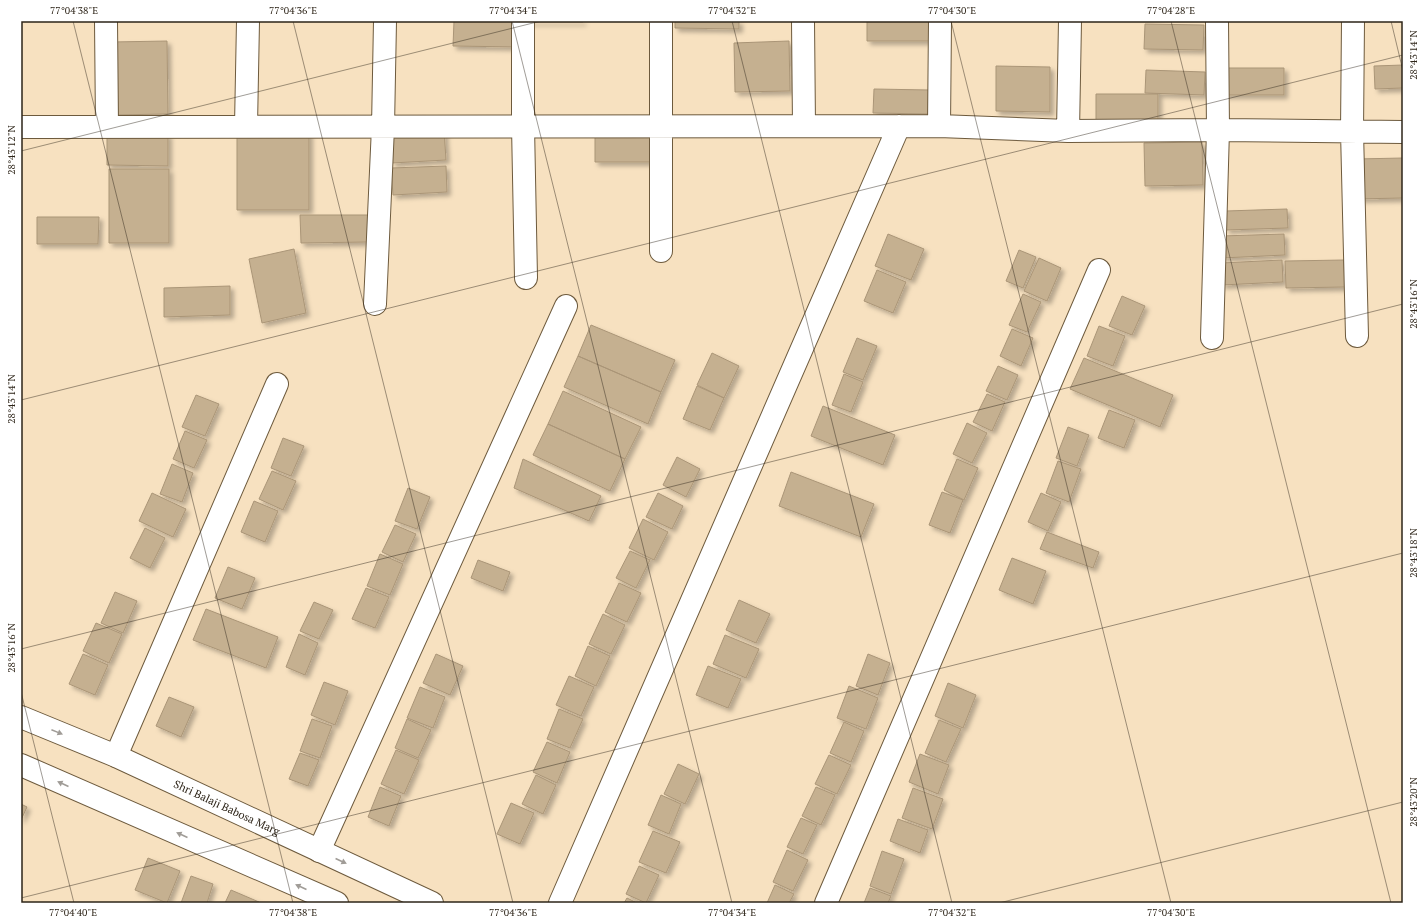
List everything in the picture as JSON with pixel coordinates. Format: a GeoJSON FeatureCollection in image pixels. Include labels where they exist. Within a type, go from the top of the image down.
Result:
{"type":"FeatureCollection","features":[{"type":"Feature","properties":{"kind":"street"},"geometry":{"type":"LineString","coordinates":[[106,21],[107,127]]}},
{"type":"Feature","properties":{"kind":"street"},"geometry":{"type":"LineString","coordinates":[[246,126],[248,21]]}},
{"type":"Feature","properties":{"kind":"street"},"geometry":{"type":"LineString","coordinates":[[375,304],[384,127],[385,21]]}},
{"type":"Feature","properties":{"kind":"street"},"geometry":{"type":"LineString","coordinates":[[522,21],[526,278]]}},
{"type":"Feature","properties":{"kind":"street"},"geometry":{"type":"LineString","coordinates":[[661,21],[661,250]]}},
{"type":"Feature","properties":{"kind":"street"},"geometry":{"type":"LineString","coordinates":[[803,21],[804,126]]}},
{"type":"Feature","properties":{"kind":"street"},"geometry":{"type":"LineString","coordinates":[[939,126],[940,21]]}},
{"type":"Feature","properties":{"kind":"street"},"geometry":{"type":"LineString","coordinates":[[1068,131],[1070,21]]}},
{"type":"Feature","properties":{"kind":"street"},"geometry":{"type":"LineString","coordinates":[[1212,338],[1218,130],[1217,21]]}},
{"type":"Feature","properties":{"kind":"street"},"geometry":{"type":"LineString","coordinates":[[1353,21],[1352,131],[1357,336]]}},
{"type":"Feature","properties":{"kind":"street"},"geometry":{"type":"LineString","coordinates":[[560,903],[899,126]]}},
{"type":"Feature","properties":{"kind":"street"},"geometry":{"type":"LineString","coordinates":[[21,127],[939,126],[1068,131],[1218,130],[1403,132]]}},
{"type":"Feature","properties":{"kind":"street"},"geometry":{"type":"LineString","coordinates":[[826,903],[1099,270]]}},
{"type":"Feature","properties":{"kind":"street"},"geometry":{"type":"LineString","coordinates":[[319,851],[566,306]]}},
{"type":"Feature","properties":{"kind":"street"},"geometry":{"type":"LineString","coordinates":[[116,756],[277,384]]}},
{"type":"Feature","properties":{"kind":"street","name":"Shri Balaji Babosa Marg"},"geometry":{"type":"LineString","coordinates":[[21,717],[116,756],[432,903]]}},
{"type":"Feature","properties":{"kind":"street"},"geometry":{"type":"LineString","coordinates":[[21,765],[337,903]]}},
{"type":"Feature","properties":{"kind":"building"},"geometry":{"type":"Polygon","coordinates":[[[454,21],[516,21],[516,47],[453,46],[454,21]]]}},
{"type":"Feature","properties":{"kind":"building"},"geometry":{"type":"Polygon","coordinates":[[[583,21],[583,22],[526,22],[583,21]]]}},
{"type":"Feature","properties":{"kind":"building"},"geometry":{"type":"Polygon","coordinates":[[[675,21],[739,21],[739,29],[675,28],[675,21]]]}},
{"type":"Feature","properties":{"kind":"building"},"geometry":{"type":"Polygon","coordinates":[[[867,21],[930,21],[930,41],[867,41],[867,21]]]}},
{"type":"Feature","properties":{"kind":"building"},"geometry":{"type":"Polygon","coordinates":[[[1145,24],[1204,25],[1203,50],[1144,49],[1145,24]]]}},
{"type":"Feature","properties":{"kind":"building"},"geometry":{"type":"Polygon","coordinates":[[[167,41],[168,114],[112,115],[111,42],[167,41]]]}},
{"type":"Feature","properties":{"kind":"building"},"geometry":{"type":"Polygon","coordinates":[[[789,41],[790,91],[735,92],[734,43],[789,41]]]}},
{"type":"Feature","properties":{"kind":"building"},"geometry":{"type":"Polygon","coordinates":[[[1403,65],[1403,88],[1375,89],[1374,66],[1403,65]]]}},
{"type":"Feature","properties":{"kind":"building"},"geometry":{"type":"Polygon","coordinates":[[[996,66],[1050,67],[1050,112],[996,111],[996,66]]]}},
{"type":"Feature","properties":{"kind":"building"},"geometry":{"type":"Polygon","coordinates":[[[1222,68],[1284,68],[1284,95],[1222,95],[1222,68]]]}},
{"type":"Feature","properties":{"kind":"building"},"geometry":{"type":"Polygon","coordinates":[[[1146,70],[1205,72],[1204,95],[1145,93],[1146,70]]]}},
{"type":"Feature","properties":{"kind":"building"},"geometry":{"type":"Polygon","coordinates":[[[874,89],[930,90],[929,114],[873,113],[874,89]]]}},
{"type":"Feature","properties":{"kind":"building"},"geometry":{"type":"Polygon","coordinates":[[[1096,94],[1158,94],[1158,122],[1096,121],[1096,94]]]}},
{"type":"Feature","properties":{"kind":"building"},"geometry":{"type":"Polygon","coordinates":[[[444,130],[446,160],[392,163],[390,133],[444,130]]]}},
{"type":"Feature","properties":{"kind":"building"},"geometry":{"type":"Polygon","coordinates":[[[237,132],[309,132],[309,210],[237,210],[237,132]]]}},
{"type":"Feature","properties":{"kind":"building"},"geometry":{"type":"Polygon","coordinates":[[[107,134],[168,134],[168,166],[107,165],[107,134]]]}},
{"type":"Feature","properties":{"kind":"building"},"geometry":{"type":"Polygon","coordinates":[[[650,136],[650,162],[595,162],[595,137],[650,136]]]}},
{"type":"Feature","properties":{"kind":"building"},"geometry":{"type":"Polygon","coordinates":[[[1202,142],[1203,185],[1145,186],[1144,143],[1202,142]]]}},
{"type":"Feature","properties":{"kind":"building"},"geometry":{"type":"Polygon","coordinates":[[[1403,158],[1403,198],[1355,199],[1355,159],[1403,158]]]}},
{"type":"Feature","properties":{"kind":"building"},"geometry":{"type":"Polygon","coordinates":[[[446,166],[447,192],[393,195],[391,168],[446,166]]]}},
{"type":"Feature","properties":{"kind":"building"},"geometry":{"type":"Polygon","coordinates":[[[109,169],[169,169],[169,243],[109,243],[109,169]]]}},
{"type":"Feature","properties":{"kind":"building"},"geometry":{"type":"Polygon","coordinates":[[[1287,209],[1288,228],[1226,230],[1226,211],[1287,209]]]}},
{"type":"Feature","properties":{"kind":"building"},"geometry":{"type":"Polygon","coordinates":[[[300,215],[368,215],[368,242],[301,243],[300,215]]]}},
{"type":"Feature","properties":{"kind":"building"},"geometry":{"type":"Polygon","coordinates":[[[37,217],[99,217],[98,244],[37,244],[37,217]]]}},
{"type":"Feature","properties":{"kind":"building"},"geometry":{"type":"Polygon","coordinates":[[[888,234],[924,249],[911,280],[875,266],[888,234]]]}},
{"type":"Feature","properties":{"kind":"building"},"geometry":{"type":"Polygon","coordinates":[[[1284,234],[1285,255],[1222,258],[1221,236],[1284,234]]]}},
{"type":"Feature","properties":{"kind":"building"},"geometry":{"type":"Polygon","coordinates":[[[294,249],[306,313],[262,323],[249,259],[294,249]]]}},
{"type":"Feature","properties":{"kind":"building"},"geometry":{"type":"Polygon","coordinates":[[[1019,250],[1036,257],[1023,288],[1006,281],[1019,250]]]}},
{"type":"Feature","properties":{"kind":"building"},"geometry":{"type":"Polygon","coordinates":[[[1039,258],[1061,268],[1047,301],[1024,291],[1039,258]]]}},
{"type":"Feature","properties":{"kind":"building"},"geometry":{"type":"Polygon","coordinates":[[[1282,260],[1283,282],[1222,285],[1221,263],[1282,260]]]}},
{"type":"Feature","properties":{"kind":"building"},"geometry":{"type":"Polygon","coordinates":[[[1344,260],[1345,287],[1286,288],[1285,261],[1344,260]]]}},
{"type":"Feature","properties":{"kind":"building"},"geometry":{"type":"Polygon","coordinates":[[[877,270],[906,282],[893,313],[864,301],[877,270]]]}},
{"type":"Feature","properties":{"kind":"building"},"geometry":{"type":"Polygon","coordinates":[[[230,286],[230,315],[164,317],[164,288],[230,286]]]}},
{"type":"Feature","properties":{"kind":"building"},"geometry":{"type":"Polygon","coordinates":[[[1023,294],[1041,302],[1027,332],[1009,325],[1023,294]]]}},
{"type":"Feature","properties":{"kind":"building"},"geometry":{"type":"Polygon","coordinates":[[[1122,296],[1145,306],[1132,335],[1109,326],[1122,296]]]}},
{"type":"Feature","properties":{"kind":"building"},"geometry":{"type":"Polygon","coordinates":[[[591,325],[675,360],[661,392],[578,356],[591,325]]]}},
{"type":"Feature","properties":{"kind":"building"},"geometry":{"type":"Polygon","coordinates":[[[1099,326],[1125,336],[1113,366],[1087,356],[1099,326]]]}},
{"type":"Feature","properties":{"kind":"building"},"geometry":{"type":"Polygon","coordinates":[[[1012,329],[1033,338],[1021,366],[1000,356],[1012,329]]]}},
{"type":"Feature","properties":{"kind":"building"},"geometry":{"type":"Polygon","coordinates":[[[857,338],[877,346],[863,380],[843,372],[857,338]]]}},
{"type":"Feature","properties":{"kind":"building"},"geometry":{"type":"Polygon","coordinates":[[[712,353],[739,366],[724,398],[697,385],[712,353]]]}},
{"type":"Feature","properties":{"kind":"building"},"geometry":{"type":"Polygon","coordinates":[[[578,356],[661,392],[648,424],[564,387],[578,356]]]}},
{"type":"Feature","properties":{"kind":"building"},"geometry":{"type":"Polygon","coordinates":[[[1084,358],[1173,395],[1160,427],[1070,389],[1084,358]]]}},
{"type":"Feature","properties":{"kind":"building"},"geometry":{"type":"Polygon","coordinates":[[[998,366],[1018,375],[1007,400],[986,391],[998,366]]]}},
{"type":"Feature","properties":{"kind":"building"},"geometry":{"type":"Polygon","coordinates":[[[844,374],[863,382],[851,412],[832,405],[844,374]]]}},
{"type":"Feature","properties":{"kind":"building"},"geometry":{"type":"Polygon","coordinates":[[[697,386],[724,398],[710,430],[683,419],[697,386]]]}},
{"type":"Feature","properties":{"kind":"building"},"geometry":{"type":"Polygon","coordinates":[[[563,391],[641,427],[625,459],[548,424],[563,391]]]}},
{"type":"Feature","properties":{"kind":"building"},"geometry":{"type":"Polygon","coordinates":[[[987,394],[1005,402],[992,431],[973,422],[987,394]]]}},
{"type":"Feature","properties":{"kind":"building"},"geometry":{"type":"Polygon","coordinates":[[[196,395],[219,404],[205,436],[182,427],[196,395]]]}},
{"type":"Feature","properties":{"kind":"building"},"geometry":{"type":"Polygon","coordinates":[[[823,406],[895,435],[883,465],[811,436],[823,406]]]}},
{"type":"Feature","properties":{"kind":"building"},"geometry":{"type":"Polygon","coordinates":[[[1109,410],[1135,420],[1124,448],[1098,438],[1109,410]]]}},
{"type":"Feature","properties":{"kind":"building"},"geometry":{"type":"Polygon","coordinates":[[[967,423],[987,433],[972,463],[953,454],[967,423]]]}},
{"type":"Feature","properties":{"kind":"building"},"geometry":{"type":"Polygon","coordinates":[[[548,424],[625,459],[610,491],[533,455],[548,424]]]}},
{"type":"Feature","properties":{"kind":"building"},"geometry":{"type":"Polygon","coordinates":[[[1068,427],[1089,435],[1077,466],[1056,458],[1068,427]]]}},
{"type":"Feature","properties":{"kind":"building"},"geometry":{"type":"Polygon","coordinates":[[[185,431],[207,440],[194,468],[173,459],[185,431]]]}},
{"type":"Feature","properties":{"kind":"building"},"geometry":{"type":"Polygon","coordinates":[[[283,438],[304,446],[291,476],[271,468],[283,438]]]}},
{"type":"Feature","properties":{"kind":"building"},"geometry":{"type":"Polygon","coordinates":[[[677,457],[700,469],[686,497],[663,485],[677,457]]]}},
{"type":"Feature","properties":{"kind":"building"},"geometry":{"type":"Polygon","coordinates":[[[523,459],[601,496],[589,521],[514,488],[523,459]]]}},
{"type":"Feature","properties":{"kind":"building"},"geometry":{"type":"Polygon","coordinates":[[[957,459],[978,468],[964,500],[944,490],[957,459]]]}},
{"type":"Feature","properties":{"kind":"building"},"geometry":{"type":"Polygon","coordinates":[[[1058,461],[1081,469],[1069,502],[1046,493],[1058,461]]]}},
{"type":"Feature","properties":{"kind":"building"},"geometry":{"type":"Polygon","coordinates":[[[172,464],[193,473],[182,502],[160,494],[172,464]]]}},
{"type":"Feature","properties":{"kind":"building"},"geometry":{"type":"Polygon","coordinates":[[[272,471],[296,481],[283,510],[259,499],[272,471]]]}},
{"type":"Feature","properties":{"kind":"building"},"geometry":{"type":"Polygon","coordinates":[[[791,472],[874,504],[861,537],[779,506],[791,472]]]}},
{"type":"Feature","properties":{"kind":"building"},"geometry":{"type":"Polygon","coordinates":[[[408,488],[430,497],[417,529],[395,521],[408,488]]]}},
{"type":"Feature","properties":{"kind":"building"},"geometry":{"type":"Polygon","coordinates":[[[942,492],[963,500],[950,533],[929,525],[942,492]]]}},
{"type":"Feature","properties":{"kind":"building"},"geometry":{"type":"Polygon","coordinates":[[[152,493],[186,509],[173,537],[139,521],[152,493]]]}},
{"type":"Feature","properties":{"kind":"building"},"geometry":{"type":"Polygon","coordinates":[[[658,493],[683,506],[672,529],[646,517],[658,493]]]}},
{"type":"Feature","properties":{"kind":"building"},"geometry":{"type":"Polygon","coordinates":[[[1041,493],[1061,502],[1048,531],[1028,522],[1041,493]]]}},
{"type":"Feature","properties":{"kind":"building"},"geometry":{"type":"Polygon","coordinates":[[[254,501],[278,511],[265,542],[241,532],[254,501]]]}},
{"type":"Feature","properties":{"kind":"building"},"geometry":{"type":"Polygon","coordinates":[[[643,519],[668,532],[654,560],[629,548],[643,519]]]}},
{"type":"Feature","properties":{"kind":"building"},"geometry":{"type":"Polygon","coordinates":[[[395,525],[416,534],[403,562],[382,552],[395,525]]]}},
{"type":"Feature","properties":{"kind":"building"},"geometry":{"type":"Polygon","coordinates":[[[145,528],[165,538],[150,568],[130,558],[145,528]]]}},
{"type":"Feature","properties":{"kind":"building"},"geometry":{"type":"Polygon","coordinates":[[[1047,532],[1099,552],[1093,568],[1040,549],[1047,532]]]}},
{"type":"Feature","properties":{"kind":"building"},"geometry":{"type":"Polygon","coordinates":[[[630,551],[650,560],[636,588],[616,578],[630,551]]]}},
{"type":"Feature","properties":{"kind":"building"},"geometry":{"type":"Polygon","coordinates":[[[380,554],[403,564],[390,595],[367,586],[380,554]]]}},
{"type":"Feature","properties":{"kind":"building"},"geometry":{"type":"Polygon","coordinates":[[[1012,558],[1046,571],[1033,604],[999,590],[1012,558]]]}},
{"type":"Feature","properties":{"kind":"building"},"geometry":{"type":"Polygon","coordinates":[[[478,560],[510,572],[503,591],[471,578],[478,560]]]}},
{"type":"Feature","properties":{"kind":"building"},"geometry":{"type":"Polygon","coordinates":[[[228,567],[255,578],[242,609],[215,598],[228,567]]]}},
{"type":"Feature","properties":{"kind":"building"},"geometry":{"type":"Polygon","coordinates":[[[619,583],[641,593],[627,622],[605,612],[619,583]]]}},
{"type":"Feature","properties":{"kind":"building"},"geometry":{"type":"Polygon","coordinates":[[[366,588],[389,597],[375,628],[352,619],[366,588]]]}},
{"type":"Feature","properties":{"kind":"building"},"geometry":{"type":"Polygon","coordinates":[[[115,592],[137,601],[123,633],[101,623],[115,592]]]}},
{"type":"Feature","properties":{"kind":"building"},"geometry":{"type":"Polygon","coordinates":[[[739,600],[770,614],[756,643],[726,630],[739,600]]]}},
{"type":"Feature","properties":{"kind":"building"},"geometry":{"type":"Polygon","coordinates":[[[314,602],[333,610],[319,639],[300,631],[314,602]]]}},
{"type":"Feature","properties":{"kind":"building"},"geometry":{"type":"Polygon","coordinates":[[[206,609],[278,637],[266,668],[193,640],[206,609]]]}},
{"type":"Feature","properties":{"kind":"building"},"geometry":{"type":"Polygon","coordinates":[[[603,614],[625,625],[611,654],[589,644],[603,614]]]}},
{"type":"Feature","properties":{"kind":"building"},"geometry":{"type":"Polygon","coordinates":[[[96,623],[122,634],[109,663],[83,651],[96,623]]]}},
{"type":"Feature","properties":{"kind":"building"},"geometry":{"type":"Polygon","coordinates":[[[299,634],[318,643],[305,675],[286,667],[299,634]]]}},
{"type":"Feature","properties":{"kind":"building"},"geometry":{"type":"Polygon","coordinates":[[[725,635],[759,649],[746,678],[713,664],[725,635]]]}},
{"type":"Feature","properties":{"kind":"building"},"geometry":{"type":"Polygon","coordinates":[[[588,646],[610,656],[596,686],[575,676],[588,646]]]}},
{"type":"Feature","properties":{"kind":"building"},"geometry":{"type":"Polygon","coordinates":[[[83,654],[108,665],[95,695],[69,684],[83,654]]]}},
{"type":"Feature","properties":{"kind":"building"},"geometry":{"type":"Polygon","coordinates":[[[436,654],[463,666],[450,695],[423,683],[436,654]]]}},
{"type":"Feature","properties":{"kind":"building"},"geometry":{"type":"Polygon","coordinates":[[[868,654],[890,663],[878,695],[856,686],[868,654]]]}},
{"type":"Feature","properties":{"kind":"building"},"geometry":{"type":"Polygon","coordinates":[[[708,666],[741,679],[728,708],[696,695],[708,666]]]}},
{"type":"Feature","properties":{"kind":"building"},"geometry":{"type":"Polygon","coordinates":[[[569,676],[594,687],[581,716],[556,705],[569,676]]]}},
{"type":"Feature","properties":{"kind":"building"},"geometry":{"type":"Polygon","coordinates":[[[324,682],[348,691],[335,725],[311,715],[324,682]]]}},
{"type":"Feature","properties":{"kind":"building"},"geometry":{"type":"Polygon","coordinates":[[[948,683],[976,695],[963,728],[935,716],[948,683]]]}},
{"type":"Feature","properties":{"kind":"building"},"geometry":{"type":"Polygon","coordinates":[[[849,686],[878,698],[866,729],[837,718],[849,686]]]}},
{"type":"Feature","properties":{"kind":"building"},"geometry":{"type":"Polygon","coordinates":[[[420,687],[445,697],[433,728],[407,718],[420,687]]]}},
{"type":"Feature","properties":{"kind":"building"},"geometry":{"type":"Polygon","coordinates":[[[169,697],[194,707],[181,737],[156,726],[169,697]]]}},
{"type":"Feature","properties":{"kind":"building"},"geometry":{"type":"Polygon","coordinates":[[[559,709],[583,719],[570,748],[547,739],[559,709]]]}},
{"type":"Feature","properties":{"kind":"building"},"geometry":{"type":"Polygon","coordinates":[[[312,719],[332,726],[320,758],[300,751],[312,719]]]}},
{"type":"Feature","properties":{"kind":"building"},"geometry":{"type":"Polygon","coordinates":[[[407,719],[431,730],[418,758],[395,748],[407,719]]]}},
{"type":"Feature","properties":{"kind":"building"},"geometry":{"type":"Polygon","coordinates":[[[939,720],[961,729],[946,762],[925,753],[939,720]]]}},
{"type":"Feature","properties":{"kind":"building"},"geometry":{"type":"Polygon","coordinates":[[[844,722],[864,731],[851,762],[830,753],[844,722]]]}},
{"type":"Feature","properties":{"kind":"building"},"geometry":{"type":"Polygon","coordinates":[[[547,742],[570,752],[557,783],[533,772],[547,742]]]}},
{"type":"Feature","properties":{"kind":"building"},"geometry":{"type":"Polygon","coordinates":[[[396,750],[419,760],[404,794],[381,784],[396,750]]]}},
{"type":"Feature","properties":{"kind":"building"},"geometry":{"type":"Polygon","coordinates":[[[300,753],[319,760],[308,786],[289,779],[300,753]]]}},
{"type":"Feature","properties":{"kind":"building"},"geometry":{"type":"Polygon","coordinates":[[[920,754],[949,765],[938,794],[909,782],[920,754]]]}},
{"type":"Feature","properties":{"kind":"building"},"geometry":{"type":"Polygon","coordinates":[[[829,755],[851,765],[837,794],[815,784],[829,755]]]}},
{"type":"Feature","properties":{"kind":"building"},"geometry":{"type":"Polygon","coordinates":[[[678,764],[699,774],[685,804],[664,794],[678,764]]]}},
{"type":"Feature","properties":{"kind":"building"},"geometry":{"type":"Polygon","coordinates":[[[536,775],[556,785],[543,814],[522,804],[536,775]]]}},
{"type":"Feature","properties":{"kind":"building"},"geometry":{"type":"Polygon","coordinates":[[[380,787],[401,796],[389,826],[368,817],[380,787]]]}},
{"type":"Feature","properties":{"kind":"building"},"geometry":{"type":"Polygon","coordinates":[[[816,787],[835,795],[821,825],[802,816],[816,787]]]}},
{"type":"Feature","properties":{"kind":"building"},"geometry":{"type":"Polygon","coordinates":[[[913,788],[943,799],[932,829],[902,818],[913,788]]]}},
{"type":"Feature","properties":{"kind":"building"},"geometry":{"type":"Polygon","coordinates":[[[661,795],[681,804],[669,834],[648,825],[661,795]]]}},
{"type":"Feature","properties":{"kind":"building"},"geometry":{"type":"Polygon","coordinates":[[[511,803],[534,813],[520,844],[497,834],[511,803]]]}},
{"type":"Feature","properties":{"kind":"building"},"geometry":{"type":"Polygon","coordinates":[[[21,804],[27,807],[21,820],[21,804]]]}},
{"type":"Feature","properties":{"kind":"building"},"geometry":{"type":"Polygon","coordinates":[[[801,818],[817,825],[803,854],[787,847],[801,818]]]}},
{"type":"Feature","properties":{"kind":"building"},"geometry":{"type":"Polygon","coordinates":[[[898,819],[928,830],[920,853],[890,841],[898,819]]]}},
{"type":"Feature","properties":{"kind":"building"},"geometry":{"type":"Polygon","coordinates":[[[653,831],[680,842],[666,873],[639,862],[653,831]]]}},
{"type":"Feature","properties":{"kind":"building"},"geometry":{"type":"Polygon","coordinates":[[[787,850],[808,860],[793,891],[773,882],[787,850]]]}},
{"type":"Feature","properties":{"kind":"building"},"geometry":{"type":"Polygon","coordinates":[[[882,851],[904,859],[891,894],[870,886],[882,851]]]}},
{"type":"Feature","properties":{"kind":"building"},"geometry":{"type":"Polygon","coordinates":[[[148,858],[180,871],[167,903],[135,890],[148,858]]]}},
{"type":"Feature","properties":{"kind":"building"},"geometry":{"type":"Polygon","coordinates":[[[639,866],[659,875],[646,903],[626,894],[639,866]]]}},
{"type":"Feature","properties":{"kind":"building"},"geometry":{"type":"Polygon","coordinates":[[[191,876],[213,884],[207,903],[181,903],[191,876]]]}},
{"type":"Feature","properties":{"kind":"building"},"geometry":{"type":"Polygon","coordinates":[[[775,885],[794,894],[789,903],[767,903],[775,885]]]}},
{"type":"Feature","properties":{"kind":"building"},"geometry":{"type":"Polygon","coordinates":[[[870,888],[891,896],[888,903],[864,903],[870,888]]]}},
{"type":"Feature","properties":{"kind":"building"},"geometry":{"type":"Polygon","coordinates":[[[231,890],[259,902],[259,903],[225,903],[231,890]]]}},
{"type":"Feature","properties":{"kind":"building"},"geometry":{"type":"Polygon","coordinates":[[[627,898],[637,903],[624,903],[627,898]]]}}]}
